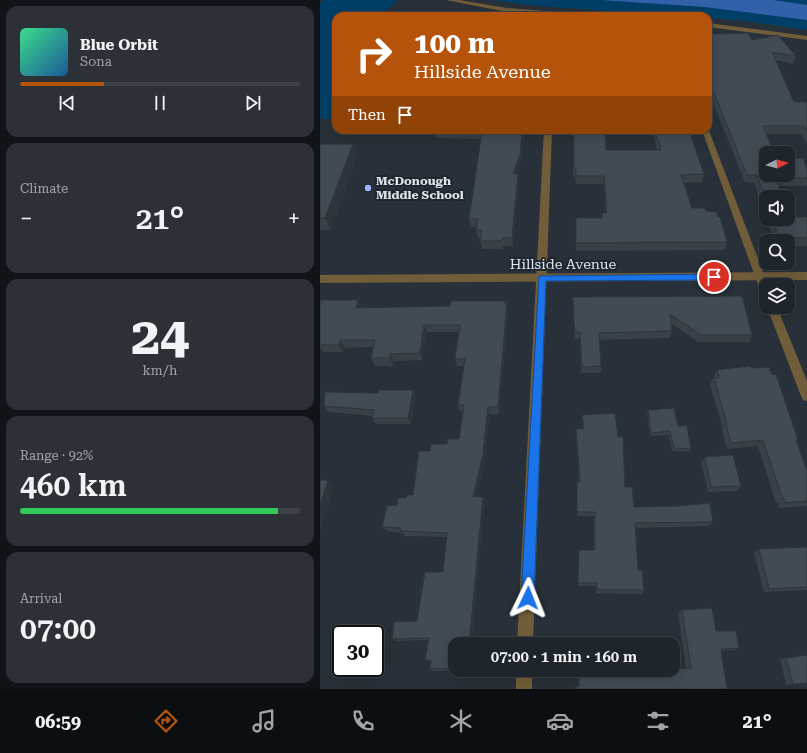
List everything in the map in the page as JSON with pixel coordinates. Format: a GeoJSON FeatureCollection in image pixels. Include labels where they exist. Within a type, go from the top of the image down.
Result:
{"type":"FeatureCollection","features":[{"type":"Feature","properties":{"kind":"street"},"geometry":{"type":"LineString","coordinates":[[449,0],[485,7],[528,12]]}},
{"type":"Feature","properties":{"kind":"street"},"geometry":{"type":"LineString","coordinates":[[712,26],[807,38]]}},
{"type":"Feature","properties":{"kind":"street"},"geometry":{"type":"LineString","coordinates":[[526,637],[548,134]]}},
{"type":"Feature","properties":{"kind":"street"},"geometry":{"type":"LineString","coordinates":[[707,134],[760,277]]}},
{"type":"Feature","properties":{"kind":"street","name":"Hillside Avenue"},"geometry":{"type":"LineString","coordinates":[[320,279],[807,276]]}},
{"type":"Feature","properties":{"kind":"street"},"geometry":{"type":"LineString","coordinates":[[775,314],[807,396]]}},
{"type":"Feature","properties":{"kind":"street"},"geometry":{"type":"LineString","coordinates":[[524,677],[524,689]]}},
{"type":"Feature","properties":{"kind":"shaded area"},"geometry":{"type":"Polygon","coordinates":[[[324,0],[398,0],[384,12],[332,12],[332,119],[320,119],[320,3],[324,0]]]}},
{"type":"Feature","properties":{"kind":"shaded area"},"geometry":{"type":"Polygon","coordinates":[[[490,0],[807,0],[807,30],[744,21],[712,18],[712,12],[624,12],[537,6],[490,0]]]}},
{"type":"Feature","properties":{"kind":"shaded area"},"geometry":{"type":"Polygon","coordinates":[[[601,0],[773,0],[807,5],[807,20],[705,7],[601,0]]]}},
{"type":"Feature","properties":{"kind":"building"},"geometry":{"type":"Polygon","coordinates":[[[748,33],[752,40],[778,35],[796,56],[772,52],[794,102],[807,102],[807,131],[804,126],[763,126],[771,146],[759,146],[759,181],[757,175],[747,175],[712,88],[712,34],[748,33]]]}},
{"type":"Feature","properties":{"kind":"building"},"geometry":{"type":"Polygon","coordinates":[[[482,134],[522,134],[520,155],[513,174],[518,174],[512,238],[502,238],[502,241],[480,241],[482,230],[476,230],[478,219],[469,219],[482,134]]]}},
{"type":"Feature","properties":{"kind":"building"},"geometry":{"type":"Polygon","coordinates":[[[574,134],[605,134],[606,150],[661,150],[656,134],[690,134],[704,174],[681,175],[692,208],[705,208],[706,211],[717,212],[718,217],[720,217],[727,242],[576,243],[576,218],[603,218],[602,213],[607,213],[604,176],[576,176],[576,168],[574,168],[574,134]]]}},
{"type":"Feature","properties":{"kind":"building"},"geometry":{"type":"Polygon","coordinates":[[[320,144],[353,144],[325,218],[320,218],[320,144]]]}},
{"type":"Feature","properties":{"kind":"building"},"geometry":{"type":"Polygon","coordinates":[[[803,158],[807,170],[807,178],[795,178],[795,159],[803,158]]]}},
{"type":"Feature","properties":{"kind":"building"},"geometry":{"type":"Polygon","coordinates":[[[760,182],[777,182],[780,190],[762,190],[760,182]]]}},
{"type":"Feature","properties":{"kind":"building"},"geometry":{"type":"Polygon","coordinates":[[[795,217],[807,217],[807,238],[795,238],[795,234],[778,234],[775,226],[795,226],[795,217]]]}},
{"type":"Feature","properties":{"kind":"building"},"geometry":{"type":"Polygon","coordinates":[[[742,296],[752,335],[701,335],[670,314],[672,331],[599,333],[601,366],[582,367],[580,332],[575,332],[573,297],[742,296]]]}},
{"type":"Feature","properties":{"kind":"building"},"geometry":{"type":"Polygon","coordinates":[[[320,300],[358,300],[356,308],[450,306],[451,301],[504,301],[504,303],[507,303],[498,407],[488,407],[483,454],[473,497],[483,497],[470,637],[448,637],[448,669],[430,669],[431,660],[425,660],[429,638],[392,639],[394,622],[417,621],[425,572],[443,572],[447,533],[401,531],[401,528],[382,527],[387,506],[397,505],[398,498],[406,498],[407,495],[413,495],[419,451],[430,451],[431,444],[447,444],[448,439],[459,439],[464,405],[458,405],[465,359],[455,359],[460,325],[424,325],[420,353],[390,354],[390,358],[371,358],[375,340],[340,340],[339,345],[320,345],[320,300]]]}},
{"type":"Feature","properties":{"kind":"building"},"geometry":{"type":"Polygon","coordinates":[[[749,366],[754,368],[769,367],[772,375],[776,374],[807,471],[807,501],[785,503],[763,440],[731,443],[714,378],[719,378],[717,370],[749,366]]]}},
{"type":"Feature","properties":{"kind":"building"},"geometry":{"type":"Polygon","coordinates":[[[379,390],[413,390],[408,418],[372,418],[374,410],[324,406],[325,392],[378,393],[379,390]]]}},
{"type":"Feature","properties":{"kind":"building"},"geometry":{"type":"Polygon","coordinates":[[[674,408],[678,426],[687,426],[691,449],[674,448],[670,431],[651,433],[648,410],[674,408]]]}},
{"type":"Feature","properties":{"kind":"building"},"geometry":{"type":"Polygon","coordinates":[[[615,413],[618,437],[623,437],[625,487],[632,487],[634,507],[678,506],[710,503],[713,522],[635,523],[638,570],[642,570],[644,590],[597,590],[597,583],[578,583],[579,550],[595,550],[595,512],[577,512],[577,482],[580,482],[576,429],[584,429],[582,415],[615,413]]]}},
{"type":"Feature","properties":{"kind":"building"},"geometry":{"type":"Polygon","coordinates":[[[733,455],[741,486],[711,487],[705,457],[733,455]]]}},
{"type":"Feature","properties":{"kind":"building"},"geometry":{"type":"Polygon","coordinates":[[[320,480],[328,480],[320,506],[320,480]]]}},
{"type":"Feature","properties":{"kind":"building"},"geometry":{"type":"Polygon","coordinates":[[[807,547],[807,587],[769,589],[759,549],[807,547]]]}},
{"type":"Feature","properties":{"kind":"building"},"geometry":{"type":"Polygon","coordinates":[[[712,608],[716,631],[736,631],[739,648],[721,649],[727,689],[574,689],[574,687],[579,687],[579,677],[680,677],[680,669],[691,668],[682,610],[712,608]]]}},
{"type":"Feature","properties":{"kind":"building"},"geometry":{"type":"Polygon","coordinates":[[[807,655],[807,683],[793,684],[786,658],[807,655]]]}},
{"type":"Feature","properties":{"kind":"place","name":"McDonough Middle School"},"geometry":{"type":"Point","coordinates":[368,188]}},
{"type":"Feature","properties":{"kind":"route"},"geometry":{"type":"LineString","coordinates":[[528,598],[542,278],[714,277]]}}]}
